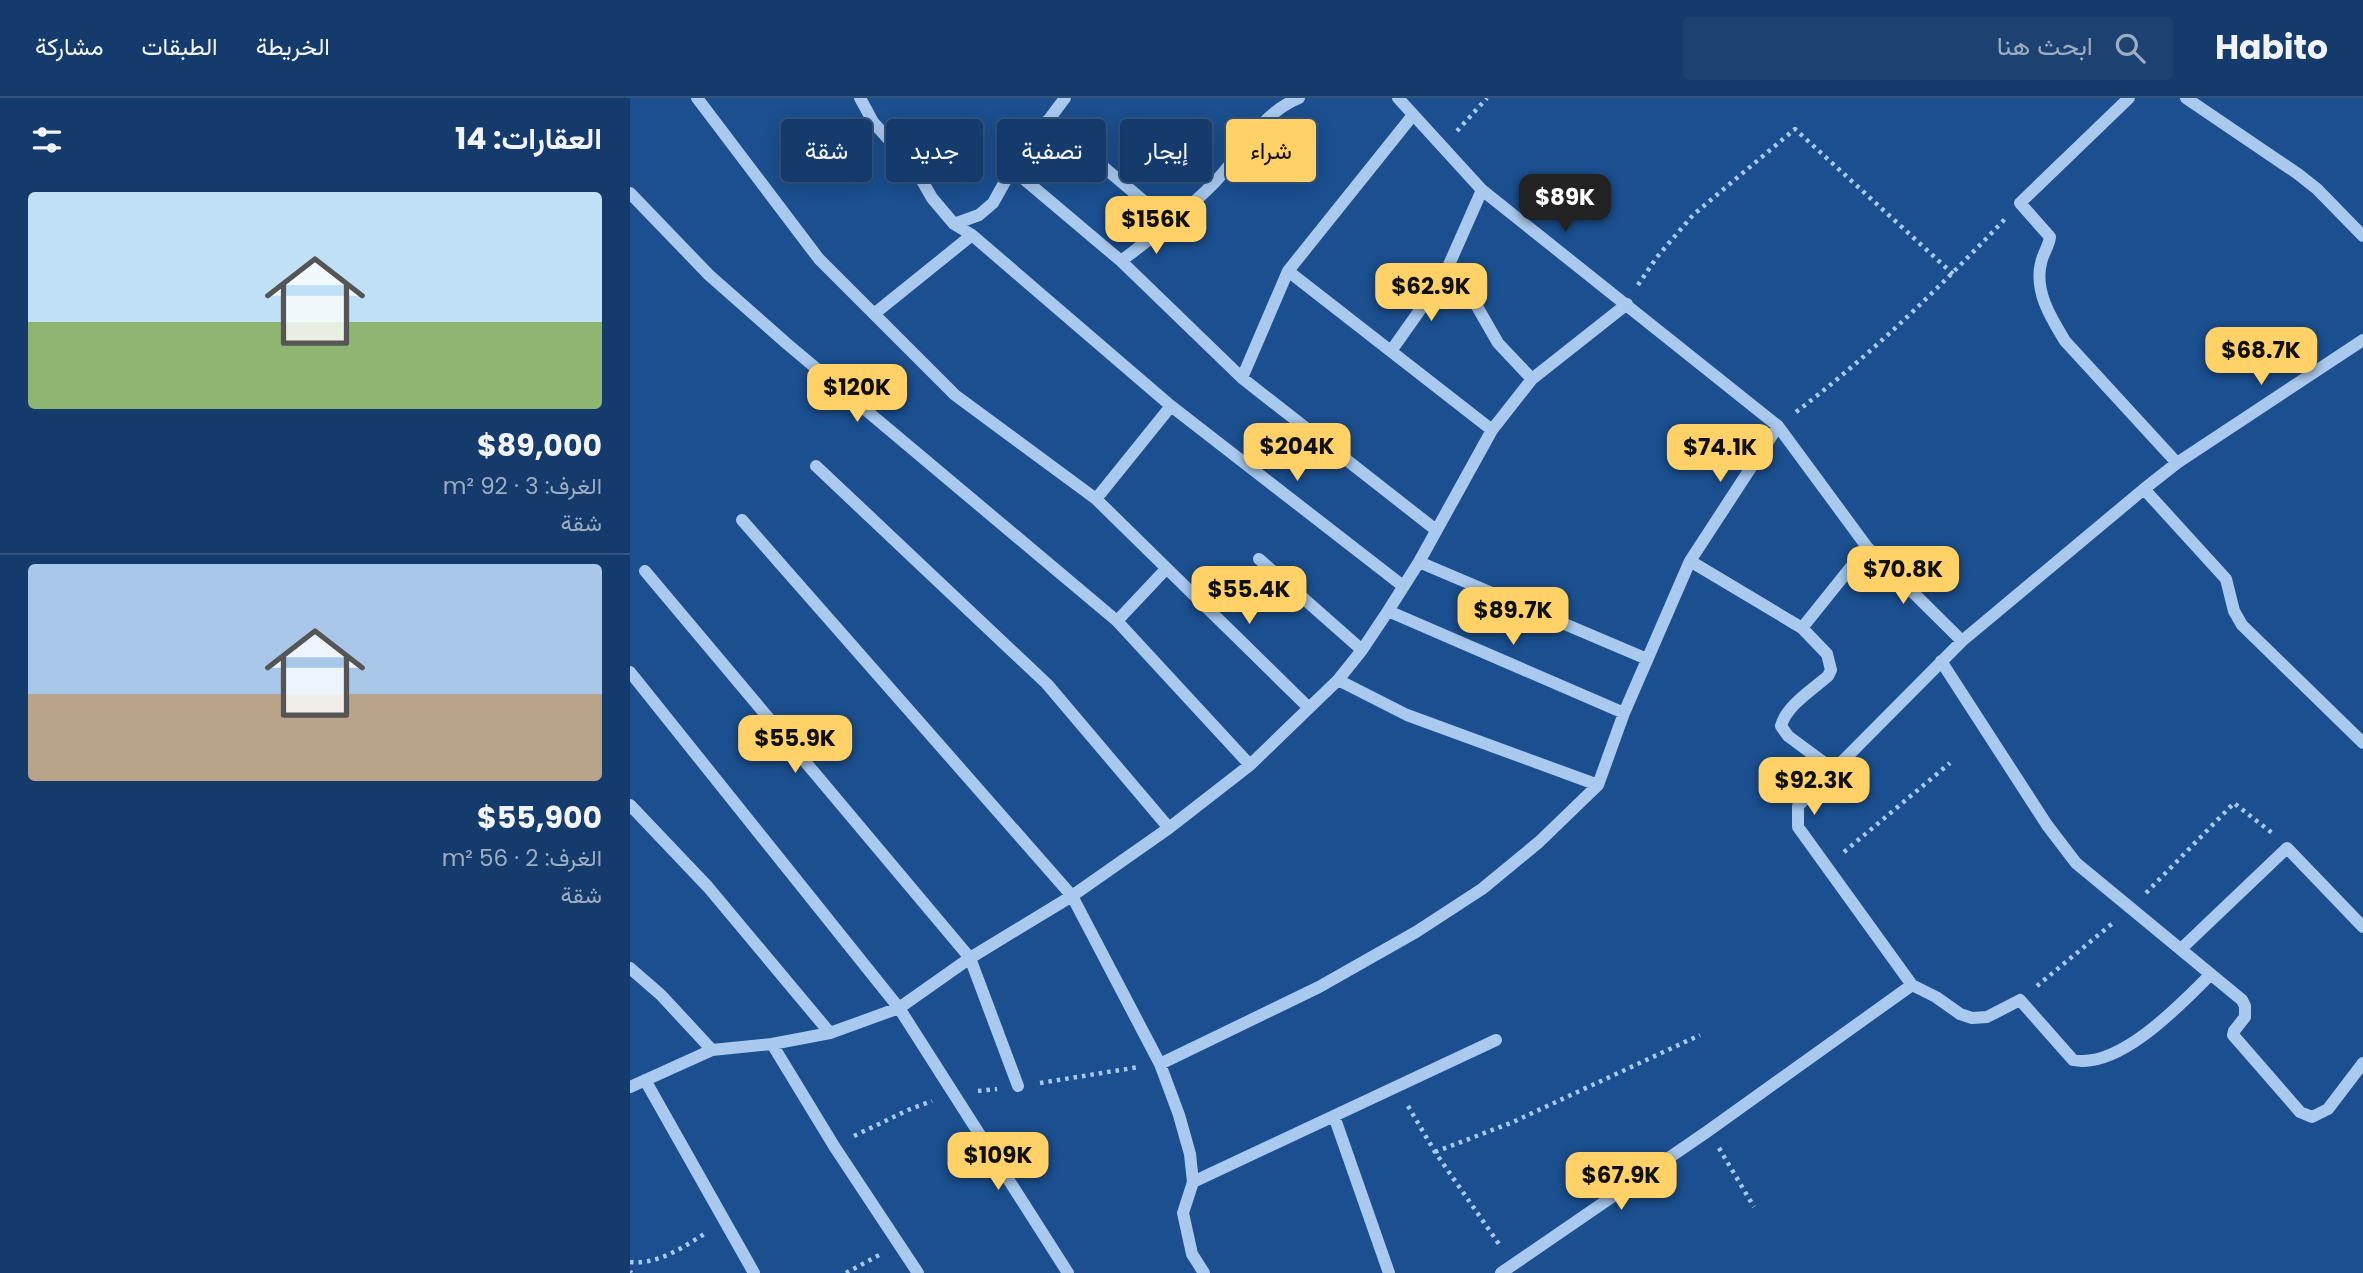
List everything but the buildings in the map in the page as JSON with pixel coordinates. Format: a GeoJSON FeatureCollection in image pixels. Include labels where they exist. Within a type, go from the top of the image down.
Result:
{"type":"FeatureCollection","features":[{"type":"Feature","properties":{"kind":"street"},"geometry":{"type":"LineString","coordinates":[[698,98],[819,259],[954,395],[1096,499],[1309,708]]}},
{"type":"Feature","properties":{"kind":"street"},"geometry":{"type":"LineString","coordinates":[[860,98],[873,122],[916,170],[932,198],[954,224],[972,235],[1171,406],[1403,586]]}},
{"type":"Feature","properties":{"kind":"street"},"geometry":{"type":"LineString","coordinates":[[1049,119],[1065,98]]}},
{"type":"Feature","properties":{"kind":"street"},"geometry":{"type":"LineString","coordinates":[[1121,261],[1171,224],[1215,182],[1268,115],[1299,98]]}},
{"type":"Feature","properties":{"kind":"street"},"geometry":{"type":"LineString","coordinates":[[1398,98],[1482,190],[1778,426],[1867,547],[1962,640]]}},
{"type":"Feature","properties":{"kind":"street"},"geometry":{"type":"LineString","coordinates":[[2129,98],[2020,203],[2050,237],[2039,276],[2051,319],[2065,341],[2177,463]]}},
{"type":"Feature","properties":{"kind":"street"},"geometry":{"type":"LineString","coordinates":[[2186,98],[2318,189],[2363,236]]}},
{"type":"Feature","properties":{"kind":"street"},"geometry":{"type":"LineString","coordinates":[[1242,378],[1288,271],[1413,115]]}},
{"type":"Feature","properties":{"kind":"street"},"geometry":{"type":"LineString","coordinates":[[1106,169],[1171,224]]}},
{"type":"Feature","properties":{"kind":"street"},"geometry":{"type":"LineString","coordinates":[[954,224],[979,215],[993,203],[1005,182]]}},
{"type":"Feature","properties":{"kind":"street"},"geometry":{"type":"LineString","coordinates":[[1027,182],[1121,261],[1242,378],[1436,530]]}},
{"type":"Feature","properties":{"kind":"street"},"geometry":{"type":"LineString","coordinates":[[1391,351],[1444,276],[1482,190]]}},
{"type":"Feature","properties":{"kind":"street"},"geometry":{"type":"LineString","coordinates":[[630,193],[709,275],[776,335],[1116,621],[1250,765]]}},
{"type":"Feature","properties":{"kind":"street"},"geometry":{"type":"LineString","coordinates":[[874,314],[972,235]]}},
{"type":"Feature","properties":{"kind":"street"},"geometry":{"type":"LineString","coordinates":[[1288,271],[1492,430]]}},
{"type":"Feature","properties":{"kind":"street"},"geometry":{"type":"LineString","coordinates":[[1444,276],[1475,303],[1498,343],[1532,379]]}},
{"type":"Feature","properties":{"kind":"street"},"geometry":{"type":"LineString","coordinates":[[630,1087],[712,1050],[772,1044],[830,1033],[899,1008],[970,958],[1072,896],[1169,828],[1250,765],[1338,680],[1362,650],[1419,562],[1492,430],[1532,379],[1627,304]]}},
{"type":"Feature","properties":{"kind":"street"},"geometry":{"type":"LineString","coordinates":[[2210,975],[2151,1032],[2119,1050],[2084,1062],[2073,1060],[2020,1000],[1987,1017],[1972,1018],[1960,1014],[1936,997],[1912,985],[1798,827],[1798,806],[1962,640],[2144,489],[2177,463],[2363,340]]}},
{"type":"Feature","properties":{"kind":"street"},"geometry":{"type":"LineString","coordinates":[[1096,499],[1171,406]]}},
{"type":"Feature","properties":{"kind":"street"},"geometry":{"type":"LineString","coordinates":[[1160,1064],[1319,987],[1416,932],[1482,889],[1539,842],[1598,785],[1624,713],[1690,561],[1778,426]]}},
{"type":"Feature","properties":{"kind":"street"},"geometry":{"type":"LineString","coordinates":[[816,466],[1047,684],[1169,828]]}},
{"type":"Feature","properties":{"kind":"street"},"geometry":{"type":"LineString","coordinates":[[2144,489],[2226,579],[2234,611],[2242,625],[2363,743]]}},
{"type":"Feature","properties":{"kind":"street"},"geometry":{"type":"LineString","coordinates":[[743,520],[1072,896],[1160,1064],[1190,1154],[1193,1182],[1183,1213],[1192,1254],[1203,1273]]}},
{"type":"Feature","properties":{"kind":"street"},"geometry":{"type":"LineString","coordinates":[[1802,628],[1867,547]]}},
{"type":"Feature","properties":{"kind":"street"},"geometry":{"type":"LineString","coordinates":[[1259,559],[1362,650]]}},
{"type":"Feature","properties":{"kind":"street"},"geometry":{"type":"LineString","coordinates":[[1690,561],[1802,628],[1827,654],[1832,670],[1828,677],[1783,718],[1781,726],[1788,736],[1834,770]]}},
{"type":"Feature","properties":{"kind":"street"},"geometry":{"type":"LineString","coordinates":[[1419,562],[1647,659]]}},
{"type":"Feature","properties":{"kind":"street"},"geometry":{"type":"LineString","coordinates":[[1116,621],[1166,569]]}},
{"type":"Feature","properties":{"kind":"street"},"geometry":{"type":"LineString","coordinates":[[645,571],[970,958],[1018,1086]]}},
{"type":"Feature","properties":{"kind":"street"},"geometry":{"type":"LineString","coordinates":[[1388,611],[1624,713]]}},
{"type":"Feature","properties":{"kind":"street"},"geometry":{"type":"LineString","coordinates":[[1941,661],[2076,863],[2242,1000],[2245,1017],[2233,1035],[2300,1112],[2312,1117],[2329,1109],[2363,1063]]}},
{"type":"Feature","properties":{"kind":"street"},"geometry":{"type":"LineString","coordinates":[[630,672],[899,1008],[1068,1273]]}},
{"type":"Feature","properties":{"kind":"street"},"geometry":{"type":"LineString","coordinates":[[1338,680],[1407,715],[1598,785]]}},
{"type":"Feature","properties":{"kind":"street"},"geometry":{"type":"LineString","coordinates":[[630,805],[708,887],[830,1033]]}},
{"type":"Feature","properties":{"kind":"street"},"geometry":{"type":"LineString","coordinates":[[2181,949],[2287,848],[2363,927]]}},
{"type":"Feature","properties":{"kind":"street"},"geometry":{"type":"LineString","coordinates":[[630,968],[661,995],[712,1050]]}},
{"type":"Feature","properties":{"kind":"street"},"geometry":{"type":"LineString","coordinates":[[1501,1273],[1709,1131],[1912,985]]}},
{"type":"Feature","properties":{"kind":"street"},"geometry":{"type":"LineString","coordinates":[[1193,1182],[1496,1040]]}},
{"type":"Feature","properties":{"kind":"street"},"geometry":{"type":"LineString","coordinates":[[772,1044],[834,1146],[918,1273]]}},
{"type":"Feature","properties":{"kind":"street"},"geometry":{"type":"LineString","coordinates":[[645,1080],[754,1273]]}},
{"type":"Feature","properties":{"kind":"street"},"geometry":{"type":"LineString","coordinates":[[1335,1116],[1389,1273]]}},
{"type":"Feature","properties":{"kind":"path"},"geometry":{"type":"LineString","coordinates":[[1443,146],[1487,98]]}},
{"type":"Feature","properties":{"kind":"path"},"geometry":{"type":"LineString","coordinates":[[1627,304],[1657,257],[1693,215],[1795,129],[1953,274]]}},
{"type":"Feature","properties":{"kind":"path"},"geometry":{"type":"LineString","coordinates":[[1778,426],[1848,372],[1953,274],[2020,203]]}},
{"type":"Feature","properties":{"kind":"path"},"geometry":{"type":"LineString","coordinates":[[1827,866],[1950,764]]}},
{"type":"Feature","properties":{"kind":"path"},"geometry":{"type":"LineString","coordinates":[[2020,1000],[2130,909],[2234,803],[2266,827],[2287,848]]}},
{"type":"Feature","properties":{"kind":"path"},"geometry":{"type":"LineString","coordinates":[[1435,1152],[1513,1122],[1700,1035]]}},
{"type":"Feature","properties":{"kind":"path"},"geometry":{"type":"LineString","coordinates":[[834,1146],[908,1110],[953,1094],[1160,1064]]}},
{"type":"Feature","properties":{"kind":"path"},"geometry":{"type":"LineString","coordinates":[[1397,1087],[1435,1152],[1514,1265]]}},
{"type":"Feature","properties":{"kind":"path"},"geometry":{"type":"LineString","coordinates":[[1709,1131],[1754,1207]]}},
{"type":"Feature","properties":{"kind":"path"},"geometry":{"type":"LineString","coordinates":[[630,1262],[641,1263],[659,1258],[725,1222]]}},
{"type":"Feature","properties":{"kind":"path"},"geometry":{"type":"LineString","coordinates":[[846,1273],[900,1243]]}}]}
